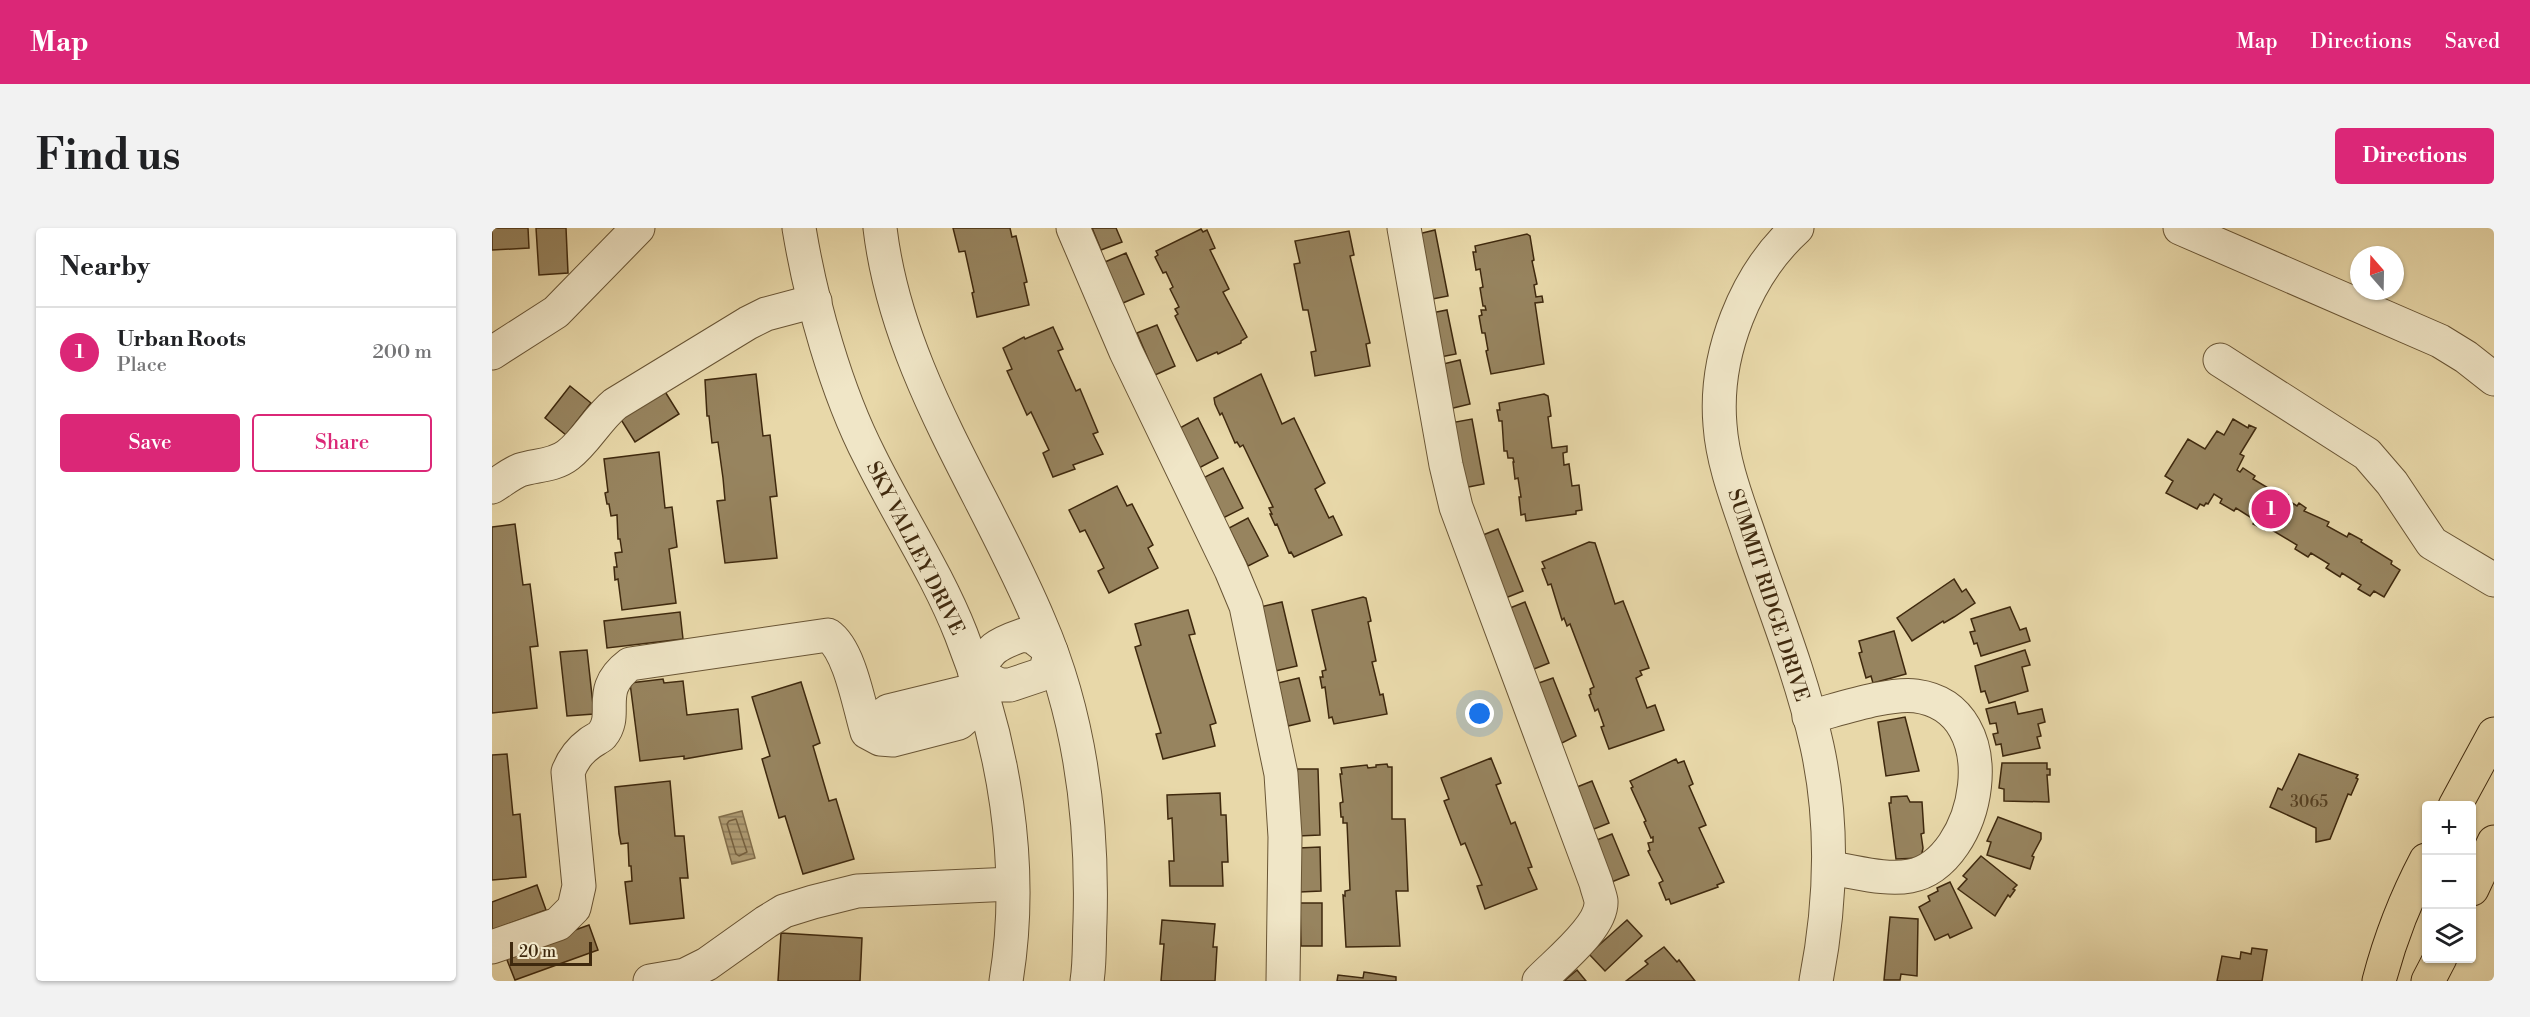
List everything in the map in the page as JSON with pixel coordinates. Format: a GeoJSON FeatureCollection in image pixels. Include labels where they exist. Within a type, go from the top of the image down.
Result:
{"type":"FeatureCollection","features":[{"type":"Feature","properties":{"kind":"main road"},"geometry":{"type":"LineString","coordinates":[[2458,801],[2494,734]]}},
{"type":"Feature","properties":{"kind":"main road"},"geometry":{"type":"LineString","coordinates":[[2476,880],[2494,842]]}},
{"type":"Feature","properties":{"kind":"main road"},"geometry":{"type":"LineString","coordinates":[[2379,981],[2386,953],[2422,869]]}},
{"type":"Feature","properties":{"kind":"main road"},"geometry":{"type":"LineString","coordinates":[[2428,981],[2437,963]]}},
{"type":"Feature","properties":{"kind":"street"},"geometry":{"type":"LineString","coordinates":[[492,353],[556,312],[638,228]]}},
{"type":"Feature","properties":{"kind":"street","name":"SKY VALLEY DRIVE"},"geometry":{"type":"LineString","coordinates":[[799,228],[815,301],[846,401],[868,455],[939,586],[960,633],[979,684],[993,733],[1004,788],[1012,850],[1006,981]]}},
{"type":"Feature","properties":{"kind":"street"},"geometry":{"type":"LineString","coordinates":[[880,228],[896,304],[915,364],[937,416],[1040,621],[1062,682],[1085,796],[1090,852],[1087,981]]}},
{"type":"Feature","properties":{"kind":"street"},"geometry":{"type":"LineString","coordinates":[[1073,228],[1117,332],[1246,606],[1281,774],[1285,837],[1282,981]]}},
{"type":"Feature","properties":{"kind":"street"},"geometry":{"type":"LineString","coordinates":[[1404,228],[1446,465],[1456,507],[1601,902],[1598,917],[1587,933],[1539,981]]}},
{"type":"Feature","properties":{"kind":"street","name":"SUMMIT RIDGE DRIVE"},"geometry":{"type":"LineString","coordinates":[[1797,228],[1786,238],[1763,269],[1743,305],[1725,356],[1720,384],[1719,424],[1731,480],[1782,628],[1809,717],[1824,788],[1829,868],[1826,921],[1815,981]]}},
{"type":"Feature","properties":{"kind":"street"},"geometry":{"type":"LineString","coordinates":[[2180,228],[2440,342],[2466,357],[2494,380]]}},
{"type":"Feature","properties":{"kind":"street"},"geometry":{"type":"LineString","coordinates":[[492,487],[518,471],[554,463],[567,456],[584,440],[601,416],[615,404],[748,323],[766,314],[815,301]]}},
{"type":"Feature","properties":{"kind":"street"},"geometry":{"type":"LineString","coordinates":[[2220,360],[2367,454],[2392,483],[2432,543],[2481,572]]}},
{"type":"Feature","properties":{"kind":"street"},"geometry":{"type":"LineString","coordinates":[[492,947],[558,924],[574,908],[579,886],[568,772],[573,758],[602,734],[608,719],[610,687],[619,672],[630,664],[828,635],[836,641],[847,664],[867,732],[888,711],[966,692],[979,684],[1010,685],[1040,675],[1046,669],[1051,651]]}},
{"type":"Feature","properties":{"kind":"street"},"geometry":{"type":"LineString","coordinates":[[979,684],[991,650],[1000,643],[1023,635],[1033,637],[1051,651]]}},
{"type":"Feature","properties":{"kind":"street"},"geometry":{"type":"LineString","coordinates":[[1809,717],[1893,697],[1914,695],[1932,699],[1951,711],[1963,724],[1973,745],[1976,770],[1975,794],[1965,822],[1953,844],[1940,859],[1912,876],[1895,877],[1829,868]]}},
{"type":"Feature","properties":{"kind":"street"},"geometry":{"type":"LineString","coordinates":[[650,981],[685,975],[708,964],[784,911],[813,902],[857,891],[1012,884]]}},
{"type":"Feature","properties":{"kind":"water"},"geometry":{"type":"Polygon","coordinates":[[[742,811],[755,858],[732,864],[719,817],[742,811]]]}},
{"type":"Feature","properties":{"kind":"building"},"geometry":{"type":"Polygon","coordinates":[[[492,228],[528,228],[529,248],[492,250],[492,228]]]}},
{"type":"Feature","properties":{"kind":"building"},"geometry":{"type":"Polygon","coordinates":[[[536,228],[566,228],[568,273],[539,275],[536,228]]]}},
{"type":"Feature","properties":{"kind":"building"},"geometry":{"type":"Polygon","coordinates":[[[953,228],[1010,228],[1012,237],[1016,236],[1027,282],[1024,283],[1029,305],[977,317],[965,251],[959,252],[953,228]]]}},
{"type":"Feature","properties":{"kind":"building"},"geometry":{"type":"Polygon","coordinates":[[[1092,228],[1116,228],[1122,242],[1101,250],[1092,228]]]}},
{"type":"Feature","properties":{"kind":"building"},"geometry":{"type":"Polygon","coordinates":[[[1201,229],[1203,232],[1207,230],[1215,248],[1210,250],[1229,289],[1223,292],[1247,337],[1241,343],[1197,361],[1175,316],[1178,314],[1175,309],[1179,307],[1170,289],[1173,287],[1155,257],[1158,255],[1156,251],[1201,229]]]}},
{"type":"Feature","properties":{"kind":"building"},"geometry":{"type":"Polygon","coordinates":[[[1435,230],[1448,296],[1427,300],[1414,235],[1435,230]]]}},
{"type":"Feature","properties":{"kind":"building"},"geometry":{"type":"Polygon","coordinates":[[[1349,231],[1354,255],[1350,256],[1370,343],[1366,344],[1370,366],[1315,376],[1311,352],[1316,351],[1308,310],[1303,310],[1294,264],[1300,263],[1295,241],[1349,231]]]}},
{"type":"Feature","properties":{"kind":"building"},"geometry":{"type":"Polygon","coordinates":[[[1527,234],[1530,236],[1534,260],[1532,261],[1537,284],[1534,285],[1536,297],[1542,296],[1543,302],[1535,303],[1544,364],[1491,374],[1485,333],[1482,333],[1479,316],[1482,315],[1481,310],[1486,310],[1483,306],[1480,288],[1483,287],[1480,269],[1476,270],[1473,252],[1476,252],[1475,246],[1527,234]]]}},
{"type":"Feature","properties":{"kind":"building"},"geometry":{"type":"Polygon","coordinates":[[[1126,253],[1144,294],[1123,303],[1105,262],[1126,253]]]}},
{"type":"Feature","properties":{"kind":"building"},"geometry":{"type":"Polygon","coordinates":[[[1447,310],[1456,354],[1435,358],[1426,314],[1447,310]]]}},
{"type":"Feature","properties":{"kind":"building"},"geometry":{"type":"Polygon","coordinates":[[[1157,325],[1175,366],[1155,375],[1137,333],[1157,325]]]}},
{"type":"Feature","properties":{"kind":"building"},"geometry":{"type":"Polygon","coordinates":[[[1053,327],[1063,349],[1058,351],[1076,391],[1080,389],[1098,432],[1093,434],[1103,454],[1073,465],[1075,469],[1053,477],[1043,453],[1049,450],[1031,412],[1027,415],[1007,371],[1012,369],[1003,348],[1024,337],[1025,339],[1053,327]]]}},
{"type":"Feature","properties":{"kind":"building"},"geometry":{"type":"Polygon","coordinates":[[[1460,360],[1470,404],[1449,409],[1439,365],[1460,360]]]}},
{"type":"Feature","properties":{"kind":"building"},"geometry":{"type":"Polygon","coordinates":[[[756,374],[763,436],[770,435],[777,496],[770,497],[777,558],[725,563],[717,501],[725,500],[723,478],[718,442],[712,443],[709,416],[707,416],[705,380],[756,374]]]}},
{"type":"Feature","properties":{"kind":"building"},"geometry":{"type":"Polygon","coordinates":[[[1261,374],[1282,424],[1294,418],[1325,483],[1315,489],[1329,518],[1333,516],[1342,535],[1294,557],[1291,552],[1289,553],[1277,524],[1275,525],[1269,508],[1273,507],[1243,445],[1240,447],[1237,442],[1235,443],[1222,413],[1220,415],[1215,404],[1214,398],[1261,374]]]}},
{"type":"Feature","properties":{"kind":"building"},"geometry":{"type":"Polygon","coordinates":[[[570,386],[591,403],[566,435],[545,418],[570,386]]]}},
{"type":"Feature","properties":{"kind":"building"},"geometry":{"type":"Polygon","coordinates":[[[664,390],[679,414],[635,442],[620,418],[664,390]]]}},
{"type":"Feature","properties":{"kind":"building"},"geometry":{"type":"Polygon","coordinates":[[[1544,394],[1548,396],[1551,416],[1548,417],[1552,448],[1567,446],[1567,452],[1563,453],[1564,465],[1569,464],[1572,486],[1579,485],[1582,510],[1576,511],[1576,514],[1526,521],[1525,514],[1521,515],[1519,497],[1521,497],[1518,478],[1515,479],[1513,458],[1508,458],[1507,451],[1504,451],[1502,421],[1499,421],[1497,410],[1500,410],[1499,403],[1544,394]]]}},
{"type":"Feature","properties":{"kind":"building"},"geometry":{"type":"Polygon","coordinates":[[[1198,418],[1218,458],[1199,468],[1178,429],[1198,418]]]}},
{"type":"Feature","properties":{"kind":"building"},"geometry":{"type":"Polygon","coordinates":[[[1472,419],[1484,484],[1463,488],[1450,423],[1472,419]]]}},
{"type":"Feature","properties":{"kind":"building"},"geometry":{"type":"Polygon","coordinates":[[[2233,419],[2248,428],[2249,425],[2256,428],[2240,454],[2244,456],[2237,470],[2240,472],[2243,468],[2255,476],[2253,479],[2273,491],[2275,488],[2288,495],[2286,499],[2297,506],[2299,503],[2306,508],[2304,511],[2329,522],[2327,526],[2347,537],[2349,533],[2362,540],[2361,542],[2392,561],[2391,564],[2400,570],[2384,597],[2374,591],[2370,596],[2358,589],[2361,585],[2342,573],[2340,577],[2326,568],[2329,564],[2311,553],[2308,557],[2295,549],[2297,545],[2267,527],[2265,530],[2253,524],[2255,520],[2236,508],[2234,511],[2220,503],[2222,499],[2214,494],[2208,504],[2204,506],[2200,504],[2197,509],[2166,493],[2173,481],[2165,476],[2188,439],[2205,449],[2217,431],[2224,435],[2233,419]]]}},
{"type":"Feature","properties":{"kind":"building"},"geometry":{"type":"Polygon","coordinates":[[[659,452],[665,508],[672,507],[677,547],[669,549],[676,603],[622,610],[614,567],[617,567],[615,553],[622,552],[620,539],[618,539],[617,515],[611,516],[609,504],[607,504],[604,459],[659,452]]]}},
{"type":"Feature","properties":{"kind":"building"},"geometry":{"type":"Polygon","coordinates":[[[1223,468],[1243,508],[1223,518],[1203,478],[1223,468]]]}},
{"type":"Feature","properties":{"kind":"building"},"geometry":{"type":"Polygon","coordinates":[[[1117,486],[1127,506],[1132,504],[1153,545],[1148,548],[1158,568],[1109,593],[1098,571],[1104,568],[1085,530],[1080,532],[1069,510],[1117,486]]]}},
{"type":"Feature","properties":{"kind":"building"},"geometry":{"type":"Polygon","coordinates":[[[1248,518],[1268,556],[1248,566],[1229,528],[1248,518]]]}},
{"type":"Feature","properties":{"kind":"building"},"geometry":{"type":"Polygon","coordinates":[[[515,524],[523,585],[530,584],[538,646],[530,647],[537,708],[492,713],[492,527],[515,524]]]}},
{"type":"Feature","properties":{"kind":"building"},"geometry":{"type":"Polygon","coordinates":[[[1498,529],[1523,591],[1503,599],[1478,537],[1498,529]]]}},
{"type":"Feature","properties":{"kind":"building"},"geometry":{"type":"Polygon","coordinates":[[[1589,542],[1595,543],[1615,604],[1623,601],[1649,668],[1640,671],[1642,675],[1636,678],[1647,708],[1655,705],[1664,730],[1609,749],[1601,727],[1604,726],[1598,709],[1595,711],[1589,695],[1591,694],[1590,689],[1594,687],[1570,624],[1567,626],[1564,618],[1562,620],[1551,584],[1548,585],[1542,569],[1545,568],[1542,562],[1589,542]]]}},
{"type":"Feature","properties":{"kind":"building"},"geometry":{"type":"Polygon","coordinates":[[[1954,579],[1962,592],[1966,589],[1975,603],[1912,641],[1897,618],[1954,579]]]}},
{"type":"Feature","properties":{"kind":"building"},"geometry":{"type":"Polygon","coordinates":[[[1366,598],[1371,621],[1368,622],[1376,661],[1372,662],[1387,714],[1334,724],[1332,717],[1329,718],[1325,687],[1322,688],[1320,677],[1323,677],[1322,671],[1326,670],[1312,610],[1366,598]]]}},
{"type":"Feature","properties":{"kind":"building"},"geometry":{"type":"Polygon","coordinates":[[[1282,602],[1297,666],[1275,671],[1260,607],[1282,602]]]}},
{"type":"Feature","properties":{"kind":"building"},"geometry":{"type":"Polygon","coordinates":[[[1525,602],[1549,663],[1529,671],[1505,610],[1525,602]]]}},
{"type":"Feature","properties":{"kind":"building"},"geometry":{"type":"Polygon","coordinates":[[[2010,607],[2020,630],[2026,628],[2030,641],[1981,656],[1970,632],[1975,631],[1971,619],[2010,607]]]}},
{"type":"Feature","properties":{"kind":"building"},"geometry":{"type":"Polygon","coordinates":[[[1188,610],[1195,634],[1189,635],[1216,723],[1210,725],[1215,746],[1163,759],[1156,734],[1161,733],[1135,647],[1141,645],[1135,624],[1188,610]]]}},
{"type":"Feature","properties":{"kind":"building"},"geometry":{"type":"Polygon","coordinates":[[[680,612],[683,639],[607,648],[604,621],[680,612]]]}},
{"type":"Feature","properties":{"kind":"building"},"geometry":{"type":"Polygon","coordinates":[[[1894,631],[1906,674],[1873,683],[1871,676],[1866,678],[1859,653],[1862,652],[1859,641],[1894,631]]]}},
{"type":"Feature","properties":{"kind":"building"},"geometry":{"type":"Polygon","coordinates":[[[587,650],[594,714],[567,716],[560,652],[587,650]]]}},
{"type":"Feature","properties":{"kind":"building"},"geometry":{"type":"Polygon","coordinates":[[[2025,650],[2030,665],[2022,667],[2028,691],[1989,703],[1985,691],[1981,692],[1975,666],[2025,650]]]}},
{"type":"Feature","properties":{"kind":"building"},"geometry":{"type":"Polygon","coordinates":[[[1299,678],[1310,721],[1288,726],[1278,683],[1299,678]]]}},
{"type":"Feature","properties":{"kind":"building"},"geometry":{"type":"Polygon","coordinates":[[[1553,678],[1576,736],[1556,746],[1533,685],[1553,678]]]}},
{"type":"Feature","properties":{"kind":"building"},"geometry":{"type":"Polygon","coordinates":[[[663,679],[664,683],[683,681],[687,715],[738,709],[742,749],[684,759],[684,756],[640,761],[630,683],[663,679]]]}},
{"type":"Feature","properties":{"kind":"building"},"geometry":{"type":"Polygon","coordinates":[[[801,682],[820,743],[813,746],[829,801],[836,799],[854,859],[803,874],[785,816],[779,818],[762,759],[770,756],[752,697],[801,682]]]}},
{"type":"Feature","properties":{"kind":"building"},"geometry":{"type":"Polygon","coordinates":[[[2015,702],[2018,714],[2042,709],[2045,722],[2038,724],[2041,736],[2037,737],[2040,748],[2003,756],[2001,744],[1996,745],[1993,734],[1998,733],[1996,723],[1990,724],[1986,709],[2015,702]]]}},
{"type":"Feature","properties":{"kind":"building"},"geometry":{"type":"Polygon","coordinates":[[[1905,717],[1919,771],[1886,776],[1878,722],[1905,717]]]}},
{"type":"Feature","properties":{"kind":"building"},"geometry":{"type":"Polygon","coordinates":[[[507,754],[513,815],[520,814],[526,877],[492,880],[492,755],[507,754]]]}},
{"type":"Feature","properties":{"kind":"building"},"geometry":{"type":"Polygon","coordinates":[[[2299,754],[2358,775],[2330,839],[2316,842],[2316,828],[2270,807],[2278,788],[2282,790],[2299,754]]]}},
{"type":"Feature","properties":{"kind":"building"},"geometry":{"type":"Polygon","coordinates":[[[1491,758],[1501,783],[1496,785],[1511,824],[1515,822],[1532,867],[1528,868],[1537,889],[1485,909],[1477,886],[1482,885],[1465,843],[1461,845],[1444,801],[1449,799],[1441,778],[1491,758]]]}},
{"type":"Feature","properties":{"kind":"building"},"geometry":{"type":"Polygon","coordinates":[[[1676,759],[1678,763],[1684,761],[1693,784],[1689,786],[1706,825],[1699,828],[1724,882],[1717,885],[1718,887],[1671,904],[1669,899],[1666,900],[1659,883],[1663,881],[1648,851],[1650,850],[1648,843],[1653,842],[1653,837],[1651,838],[1644,822],[1646,821],[1630,781],[1676,759]]]}},
{"type":"Feature","properties":{"kind":"building"},"geometry":{"type":"Polygon","coordinates":[[[2002,763],[2047,763],[2047,769],[2050,769],[2050,775],[2047,775],[2049,802],[2004,801],[2004,789],[1999,788],[2002,763]]]}},
{"type":"Feature","properties":{"kind":"building"},"geometry":{"type":"Polygon","coordinates":[[[1387,764],[1388,767],[1392,767],[1392,819],[1405,819],[1408,891],[1396,891],[1400,946],[1346,947],[1343,895],[1345,896],[1345,891],[1350,890],[1347,823],[1343,823],[1343,817],[1341,817],[1340,803],[1343,802],[1341,768],[1367,765],[1368,768],[1387,764]]]}},
{"type":"Feature","properties":{"kind":"building"},"geometry":{"type":"Polygon","coordinates":[[[1296,769],[1318,769],[1320,835],[1298,836],[1296,769]]]}},
{"type":"Feature","properties":{"kind":"building"},"geometry":{"type":"Polygon","coordinates":[[[670,781],[675,836],[684,836],[688,878],[680,878],[684,918],[630,924],[625,882],[632,881],[631,866],[629,866],[628,843],[621,844],[615,787],[670,781]]]}},
{"type":"Feature","properties":{"kind":"building"},"geometry":{"type":"Polygon","coordinates":[[[1592,781],[1609,823],[1589,831],[1572,789],[1592,781]]]}},
{"type":"Feature","properties":{"kind":"building"},"geometry":{"type":"Polygon","coordinates":[[[1220,793],[1221,815],[1226,815],[1228,862],[1222,862],[1223,886],[1170,886],[1169,861],[1174,861],[1172,818],[1168,819],[1167,795],[1220,793]]]}},
{"type":"Feature","properties":{"kind":"building"},"geometry":{"type":"Polygon","coordinates":[[[1907,796],[1910,802],[1922,802],[1923,848],[1921,858],[1896,859],[1889,803],[1891,803],[1891,797],[1907,796]]]}},
{"type":"Feature","properties":{"kind":"building"},"geometry":{"type":"Polygon","coordinates":[[[1998,817],[2041,833],[2041,839],[2032,856],[2034,857],[2030,869],[1987,855],[1991,842],[1987,841],[1998,817]]]}},
{"type":"Feature","properties":{"kind":"building"},"geometry":{"type":"Polygon","coordinates":[[[1612,834],[1629,875],[1609,883],[1592,842],[1612,834]]]}},
{"type":"Feature","properties":{"kind":"building"},"geometry":{"type":"Polygon","coordinates":[[[1320,847],[1321,891],[1300,892],[1299,848],[1320,847]]]}},
{"type":"Feature","properties":{"kind":"building"},"geometry":{"type":"Polygon","coordinates":[[[1981,856],[2017,885],[1995,916],[1958,889],[1967,879],[1963,876],[1981,856]]]}},
{"type":"Feature","properties":{"kind":"building"},"geometry":{"type":"Polygon","coordinates":[[[1950,882],[1972,928],[1950,938],[1948,934],[1935,940],[1919,907],[1930,901],[1928,896],[1938,891],[1937,888],[1950,882]]]}},
{"type":"Feature","properties":{"kind":"building"},"geometry":{"type":"Polygon","coordinates":[[[537,885],[546,910],[492,930],[492,902],[537,885]]]}},
{"type":"Feature","properties":{"kind":"building"},"geometry":{"type":"Polygon","coordinates":[[[1300,903],[1322,903],[1322,946],[1301,946],[1300,903]]]}},
{"type":"Feature","properties":{"kind":"building"},"geometry":{"type":"Polygon","coordinates":[[[1890,917],[1918,919],[1917,976],[1901,974],[1900,980],[1884,980],[1890,917]]]}},
{"type":"Feature","properties":{"kind":"building"},"geometry":{"type":"Polygon","coordinates":[[[1162,920],[1215,924],[1213,947],[1217,947],[1215,981],[1161,981],[1164,944],[1160,944],[1162,920]]]}},
{"type":"Feature","properties":{"kind":"building"},"geometry":{"type":"Polygon","coordinates":[[[1627,920],[1642,936],[1605,971],[1589,954],[1627,920]]]}},
{"type":"Feature","properties":{"kind":"building"},"geometry":{"type":"Polygon","coordinates":[[[589,925],[598,950],[515,980],[505,955],[589,925]]]}},
{"type":"Feature","properties":{"kind":"building"},"geometry":{"type":"Polygon","coordinates":[[[781,933],[862,938],[860,981],[778,981],[781,933]]]}},
{"type":"Feature","properties":{"kind":"building"},"geometry":{"type":"Polygon","coordinates":[[[1664,947],[1677,962],[1679,960],[1695,981],[1626,981],[1648,964],[1645,961],[1664,947]]]}},
{"type":"Feature","properties":{"kind":"building"},"geometry":{"type":"Polygon","coordinates":[[[2252,948],[2267,950],[2262,981],[2217,981],[2222,956],[2240,959],[2241,952],[2251,954],[2252,948]]]}},
{"type":"Feature","properties":{"kind":"building"},"geometry":{"type":"Polygon","coordinates":[[[1577,970],[1586,981],[1564,981],[1577,970]]]}},
{"type":"Feature","properties":{"kind":"building"},"geometry":{"type":"Polygon","coordinates":[[[1364,972],[1396,977],[1396,981],[1337,981],[1338,975],[1363,978],[1364,972]]]}},
{"type":"Feature","properties":{"kind":"place","name":"Urban Roots"},"geometry":{"type":"Point","coordinates":[2271,509]}}]}
